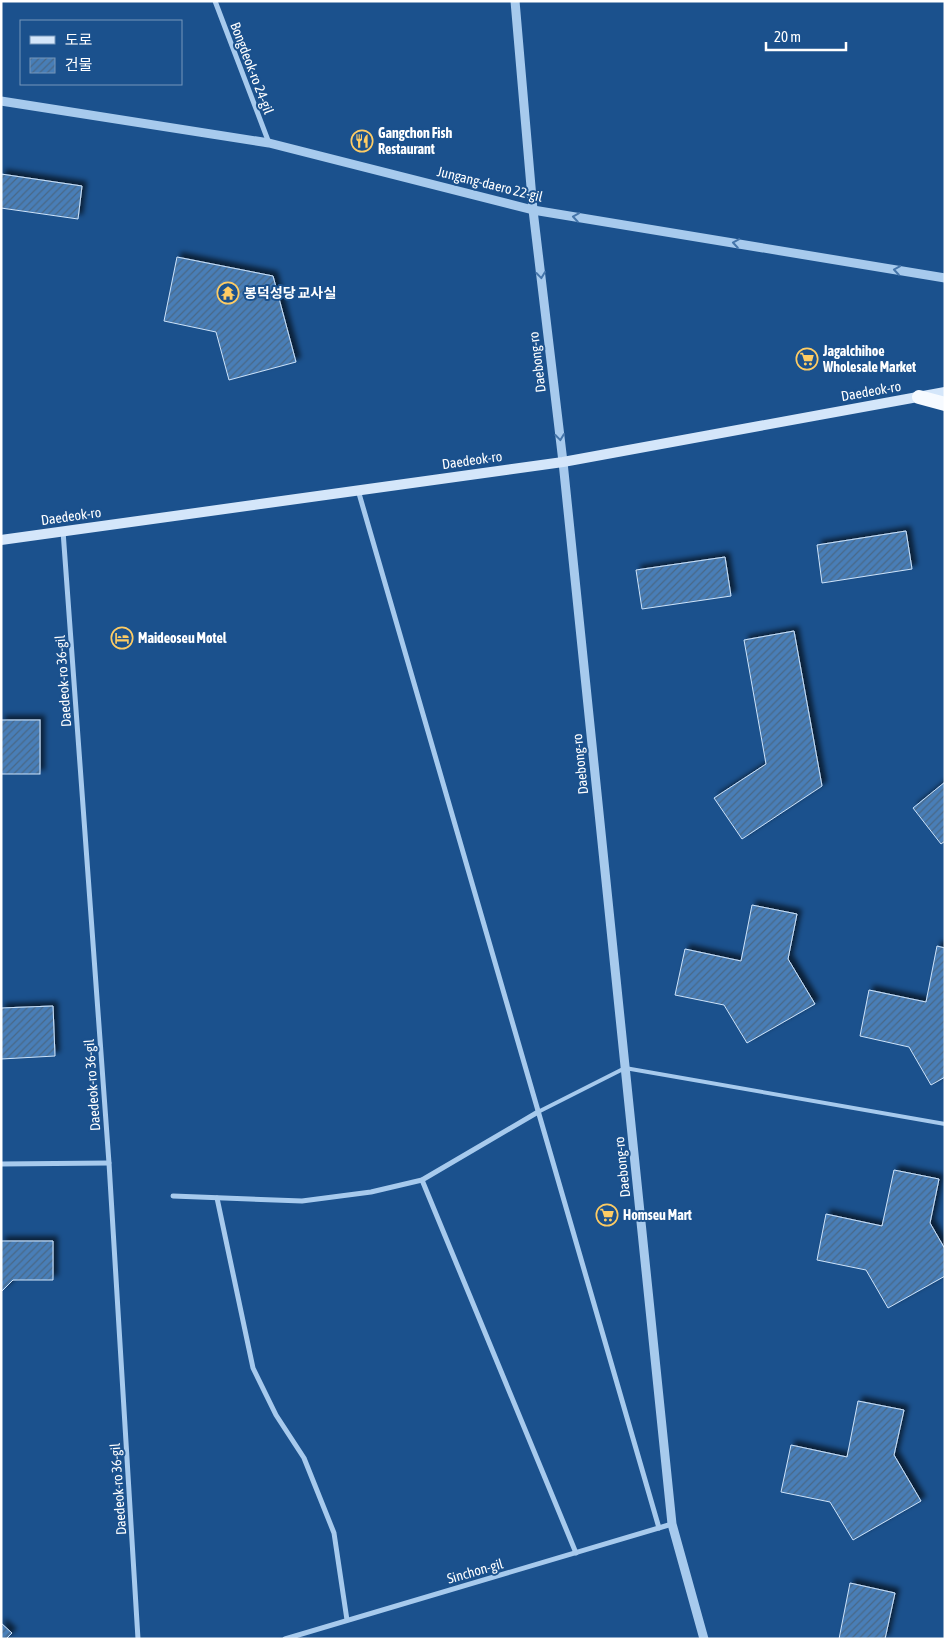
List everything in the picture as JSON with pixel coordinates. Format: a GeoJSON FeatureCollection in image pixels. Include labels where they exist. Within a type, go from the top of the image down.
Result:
{"type":"FeatureCollection","features":[{"type":"Feature","properties":{"kind":"highway"},"geometry":{"type":"LineString","coordinates":[[919,397],[945,404]]}},
{"type":"Feature","properties":{"kind":"main road","name":"Daedeok-ro"},"geometry":{"type":"LineString","coordinates":[[1,540],[563,462],[945,392]]}},
{"type":"Feature","properties":{"kind":"street","name":"Bongdeok-ro 24-gil"},"geometry":{"type":"LineString","coordinates":[[214,1],[269,143]]}},
{"type":"Feature","properties":{"kind":"street","name":"Daebong-ro"},"geometry":{"type":"LineString","coordinates":[[515,1],[533,210],[563,462],[672,1524],[704,1639]]}},
{"type":"Feature","properties":{"kind":"street","name":"Jungang-daero 22-gil"},"geometry":{"type":"LineString","coordinates":[[1,100],[269,143],[533,210],[945,278]]}},
{"type":"Feature","properties":{"kind":"street"},"geometry":{"type":"LineString","coordinates":[[358,490],[659,1528]]}},
{"type":"Feature","properties":{"kind":"street","name":"Daedeok-ro 36-gil"},"geometry":{"type":"LineString","coordinates":[[63,531],[109,1163],[138,1639]]}},
{"type":"Feature","properties":{"kind":"street"},"geometry":{"type":"LineString","coordinates":[[173,1196],[302,1201],[371,1192],[422,1180],[538,1112]]}},
{"type":"Feature","properties":{"kind":"street"},"geometry":{"type":"LineString","coordinates":[[1,1164],[109,1163]]}},
{"type":"Feature","properties":{"kind":"street"},"geometry":{"type":"LineString","coordinates":[[422,1180],[576,1553]]}},
{"type":"Feature","properties":{"kind":"street"},"geometry":{"type":"LineString","coordinates":[[217,1198],[254,1368],[276,1415],[304,1458],[334,1533],[347,1620]]}},
{"type":"Feature","properties":{"kind":"street","name":"Sinchon-gil"},"geometry":{"type":"LineString","coordinates":[[285,1639],[672,1524]]}},
{"type":"Feature","properties":{"kind":"lane"},"geometry":{"type":"LineString","coordinates":[[538,1112],[625,1068],[945,1124]]}},
{"type":"Feature","properties":{"kind":"building"},"geometry":{"type":"Polygon","coordinates":[[[1,174],[82,186],[78,219],[1,208],[1,174]]]}},
{"type":"Feature","properties":{"kind":"building"},"geometry":{"type":"Polygon","coordinates":[[[177,257],[273,276],[296,362],[229,380],[216,332],[164,321],[177,257]]]}},
{"type":"Feature","properties":{"kind":"building"},"geometry":{"type":"Polygon","coordinates":[[[906,531],[912,569],[822,583],[817,545],[906,531]]]}},
{"type":"Feature","properties":{"kind":"building"},"geometry":{"type":"Polygon","coordinates":[[[725,557],[731,596],[642,609],[636,570],[725,557]]]}},
{"type":"Feature","properties":{"kind":"building"},"geometry":{"type":"Polygon","coordinates":[[[794,631],[822,786],[742,839],[714,798],[766,764],[744,640],[794,631]]]}},
{"type":"Feature","properties":{"kind":"building"},"geometry":{"type":"Polygon","coordinates":[[[1,720],[40,720],[40,774],[1,774],[1,720]]]}},
{"type":"Feature","properties":{"kind":"building"},"geometry":{"type":"Polygon","coordinates":[[[945,782],[945,841],[941,844],[913,808],[945,782]]]}},
{"type":"Feature","properties":{"kind":"building"},"geometry":{"type":"Polygon","coordinates":[[[752,905],[797,914],[788,959],[815,1004],[747,1043],[724,1005],[675,995],[685,949],[741,961],[752,905]]]}},
{"type":"Feature","properties":{"kind":"building"},"geometry":{"type":"Polygon","coordinates":[[[937,946],[945,948],[945,1077],[931,1085],[909,1047],[860,1036],[869,990],[926,1002],[937,946]]]}},
{"type":"Feature","properties":{"kind":"building"},"geometry":{"type":"Polygon","coordinates":[[[53,1006],[55,1056],[1,1059],[1,1008],[53,1006]]]}},
{"type":"Feature","properties":{"kind":"building"},"geometry":{"type":"Polygon","coordinates":[[[894,1170],[939,1179],[930,1223],[945,1249],[945,1276],[888,1308],[866,1270],[817,1260],[826,1214],[882,1226],[894,1170]]]}},
{"type":"Feature","properties":{"kind":"building"},"geometry":{"type":"Polygon","coordinates":[[[1,1241],[53,1241],[53,1280],[13,1280],[1,1292],[1,1241]]]}},
{"type":"Feature","properties":{"kind":"building"},"geometry":{"type":"Polygon","coordinates":[[[858,1401],[904,1410],[894,1455],[921,1501],[853,1540],[830,1502],[781,1492],[791,1445],[847,1457],[858,1401]]]}},
{"type":"Feature","properties":{"kind":"building"},"geometry":{"type":"Polygon","coordinates":[[[850,1583],[895,1593],[885,1639],[839,1639],[850,1583]]]}},
{"type":"Feature","properties":{"kind":"building"},"geometry":{"type":"Polygon","coordinates":[[[1,1623],[12,1633],[6,1639],[1,1639],[1,1623]]]}},
{"type":"Feature","properties":{"kind":"place","name":"Gangchon Fish Restaurant"},"geometry":{"type":"Point","coordinates":[362,141]}},
{"type":"Feature","properties":{"kind":"place","name":"봉덕성당 교사실"},"geometry":{"type":"Point","coordinates":[228,293]}},
{"type":"Feature","properties":{"kind":"place","name":"Jagalchihoe Wholesale Market"},"geometry":{"type":"Point","coordinates":[807,359]}},
{"type":"Feature","properties":{"kind":"place","name":"Maideoseu Motel"},"geometry":{"type":"Point","coordinates":[122,638]}},
{"type":"Feature","properties":{"kind":"place","name":"Homseu Mart"},"geometry":{"type":"Point","coordinates":[607,1215]}}]}
